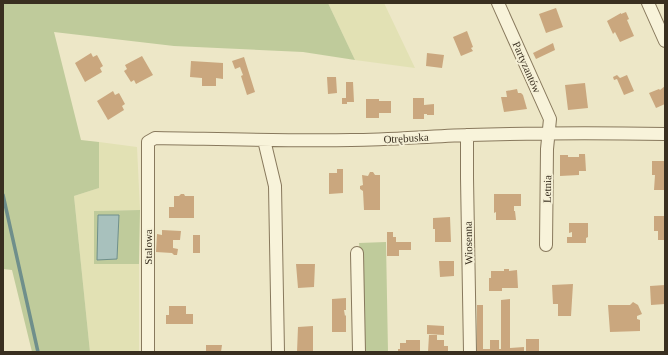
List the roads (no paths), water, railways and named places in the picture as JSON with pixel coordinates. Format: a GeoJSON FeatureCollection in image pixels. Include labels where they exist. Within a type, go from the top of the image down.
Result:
{"type":"FeatureCollection","features":[{"type":"Feature","properties":{"kind":"street","name":"Partyzantów"},"geometry":{"type":"LineString","coordinates":[[498,3],[550,119],[548,133]]}},
{"type":"Feature","properties":{"kind":"street"},"geometry":{"type":"LineString","coordinates":[[648,3],[665,40]]}},
{"type":"Feature","properties":{"kind":"street","name":"Otrębuska"},"geometry":{"type":"LineString","coordinates":[[148,142],[155,138],[383,140],[467,135],[548,133],[665,134]]}},
{"type":"Feature","properties":{"kind":"street","name":"Letnia"},"geometry":{"type":"LineString","coordinates":[[546,245],[548,133]]}},
{"type":"Feature","properties":{"kind":"street","name":"Wiosenna"},"geometry":{"type":"LineString","coordinates":[[467,135],[466,178],[470,352]]}},
{"type":"Feature","properties":{"kind":"street"},"geometry":{"type":"LineString","coordinates":[[264,140],[275,186],[278,352]]}},
{"type":"Feature","properties":{"kind":"street","name":"Stalowa"},"geometry":{"type":"LineString","coordinates":[[148,142],[148,352]]}},
{"type":"Feature","properties":{"kind":"street"},"geometry":{"type":"LineString","coordinates":[[357,253],[359,352]]}},
{"type":"Feature","properties":{"kind":"water"},"geometry":{"type":"Polygon","coordinates":[[[98,215],[119,215],[117,259],[97,260],[98,215]]]}},
{"type":"Feature","properties":{"kind":"waterway"},"geometry":{"type":"LineString","coordinates":[[3,195],[38,352]]}}]}
